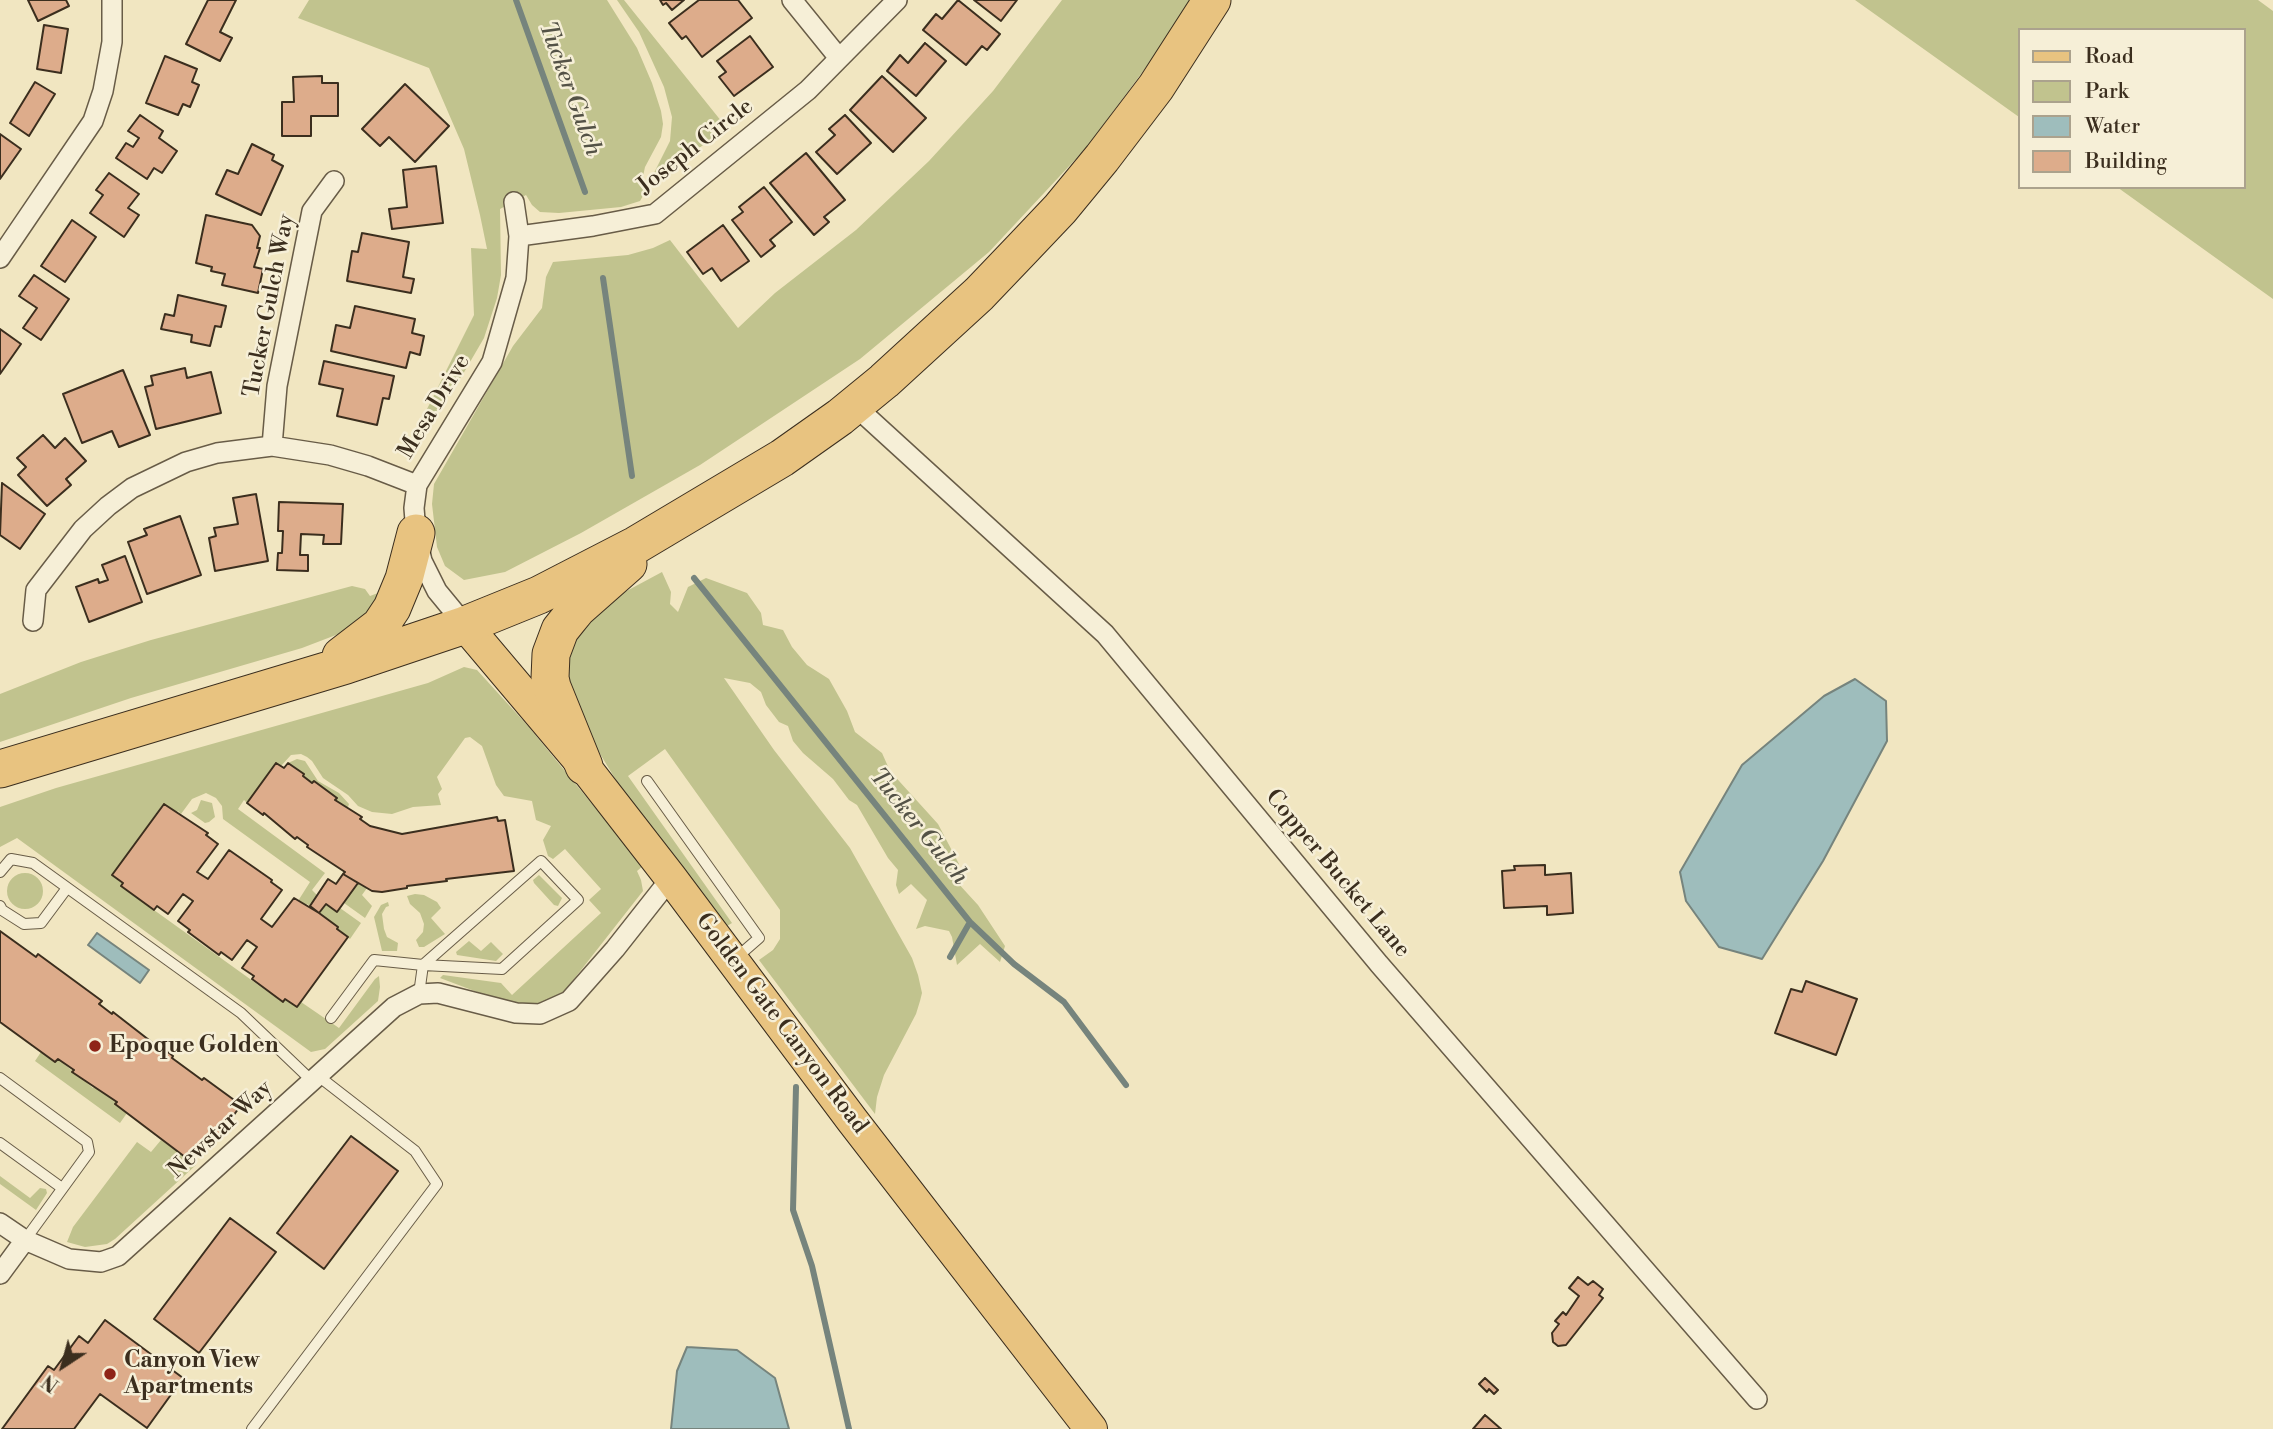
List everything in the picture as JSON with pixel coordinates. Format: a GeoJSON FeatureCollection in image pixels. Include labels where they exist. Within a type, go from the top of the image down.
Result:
{"type":"FeatureCollection","features":[{"type":"Feature","properties":{"kind":"highway"},"geometry":{"type":"LineString","coordinates":[[0,769],[465,625],[539,595],[679,520],[782,458],[854,405],[928,342],[979,295],[1060,209],[1156,87],[1212,0]]}},
{"type":"Feature","properties":{"kind":"highway"},"geometry":{"type":"LineString","coordinates":[[584,766],[550,678],[551,654],[555,642],[560,630],[577,609],[679,520]]}},
{"type":"Feature","properties":{"kind":"highway"},"geometry":{"type":"LineString","coordinates":[[320,672],[374,631],[385,619],[404,579],[416,533]]}},
{"type":"Feature","properties":{"kind":"main road","name":"Golden Gate Canyon Road"},"geometry":{"type":"LineString","coordinates":[[465,625],[584,766],[852,1120],[1091,1429]]}},
{"type":"Feature","properties":{"kind":"street"},"geometry":{"type":"LineString","coordinates":[[0,258],[93,121],[103,91],[112,42],[112,0]]}},
{"type":"Feature","properties":{"kind":"street"},"geometry":{"type":"LineString","coordinates":[[792,0],[839,58]]}},
{"type":"Feature","properties":{"kind":"street","name":"Joseph Circle"},"geometry":{"type":"LineString","coordinates":[[519,236],[655,214],[808,90],[897,0]]}},
{"type":"Feature","properties":{"kind":"street","name":"Tucker Gulch Way"},"geometry":{"type":"LineString","coordinates":[[272,446],[277,386],[313,211],[334,181]]}},
{"type":"Feature","properties":{"kind":"street","name":"Mesa Drive"},"geometry":{"type":"LineString","coordinates":[[465,625],[437,591],[422,561],[414,508],[416,485],[492,362],[516,278],[519,236],[514,202]]}},
{"type":"Feature","properties":{"kind":"street","name":"Copper Bucket Lane"},"geometry":{"type":"LineString","coordinates":[[854,405],[1105,634],[1379,964],[1756,1399]]}},
{"type":"Feature","properties":{"kind":"street"},"geometry":{"type":"LineString","coordinates":[[33,621],[36,590],[83,529],[116,500],[150,478],[186,462],[217,453],[272,446],[330,455],[368,466],[416,485]]}},
{"type":"Feature","properties":{"kind":"street"},"geometry":{"type":"LineString","coordinates":[[419,994],[438,993],[516,1013],[540,1014],[569,1001],[615,949],[671,878]]}},
{"type":"Feature","properties":{"kind":"street","name":"Newstar Way"},"geometry":{"type":"LineString","coordinates":[[0,1223],[24,1240],[69,1259],[101,1262],[118,1256],[394,1007],[419,994]]}},
{"type":"Feature","properties":{"kind":"street"},"geometry":{"type":"LineString","coordinates":[[0,1274],[24,1240]]}},
{"type":"Feature","properties":{"kind":"lane"},"geometry":{"type":"LineString","coordinates":[[647,781],[759,938],[733,960]]}},
{"type":"Feature","properties":{"kind":"lane"},"geometry":{"type":"LineString","coordinates":[[0,872],[11,859],[33,863],[241,1013],[314,1077],[415,1151],[436,1184],[252,1429]]}},
{"type":"Feature","properties":{"kind":"lane"},"geometry":{"type":"LineString","coordinates":[[331,1018],[374,960],[423,965],[502,969],[578,900],[541,861],[423,965],[419,994]]}},
{"type":"Feature","properties":{"kind":"lane"},"geometry":{"type":"LineString","coordinates":[[0,906],[24,924],[41,923],[67,888]]}},
{"type":"Feature","properties":{"kind":"lane"},"geometry":{"type":"LineString","coordinates":[[0,1078],[86,1142],[89,1152],[24,1240]]}},
{"type":"Feature","properties":{"kind":"lane"},"geometry":{"type":"LineString","coordinates":[[0,1143],[62,1188]]}},
{"type":"Feature","properties":{"kind":"green space"},"geometry":{"type":"Polygon","coordinates":[[[309,0],[607,0],[637,48],[661,111],[661,137],[645,167],[642,181],[644,194],[640,201],[621,207],[559,213],[540,212],[526,195],[500,209],[501,275],[497,298],[484,338],[463,374],[410,451],[416,431],[474,315],[471,248],[487,249],[480,215],[464,149],[429,68],[298,18],[309,0]]]}},
{"type":"Feature","properties":{"kind":"green space"},"geometry":{"type":"Polygon","coordinates":[[[617,0],[624,0],[726,127],[651,186],[652,177],[670,141],[672,117],[664,87],[639,32],[617,0]]]}},
{"type":"Feature","properties":{"kind":"green space"},"geometry":{"type":"Polygon","coordinates":[[[1062,0],[1194,0],[1086,148],[989,252],[860,359],[700,465],[581,533],[505,572],[464,580],[445,566],[437,547],[432,504],[434,484],[513,346],[542,308],[546,277],[553,262],[628,255],[670,240],[738,328],[775,293],[856,230],[929,161],[993,91],[1062,0]]]}},
{"type":"Feature","properties":{"kind":"green space"},"geometry":{"type":"Polygon","coordinates":[[[1855,0],[2258,0],[2273,11],[2273,299],[2120,189],[2245,189],[2245,28],[2018,28],[2018,116],[1855,0]]]}},
{"type":"Feature","properties":{"kind":"green space"},"geometry":{"type":"Polygon","coordinates":[[[662,572],[671,592],[670,604],[678,612],[688,587],[706,578],[747,593],[761,613],[763,625],[783,630],[792,647],[807,665],[829,679],[855,732],[882,753],[890,771],[938,824],[959,864],[956,881],[978,905],[1005,946],[1000,962],[980,944],[957,965],[949,931],[925,926],[916,929],[927,900],[911,884],[899,894],[896,885],[898,870],[857,805],[803,753],[793,741],[788,726],[779,722],[766,705],[761,692],[750,683],[724,678],[774,750],[850,848],[912,958],[918,975],[922,993],[916,1014],[884,1075],[875,1114],[759,960],[773,950],[780,939],[780,910],[665,749],[628,776],[732,923],[722,929],[644,826],[580,721],[562,668],[568,638],[621,594],[662,572]]]}},
{"type":"Feature","properties":{"kind":"green space"},"geometry":{"type":"Polygon","coordinates":[[[352,586],[365,589],[370,596],[378,593],[386,603],[362,625],[302,648],[131,698],[0,742],[0,694],[81,662],[151,640],[352,586]]]}},
{"type":"Feature","properties":{"kind":"green space"},"geometry":{"type":"Polygon","coordinates":[[[464,667],[477,670],[528,726],[643,866],[637,871],[643,891],[563,993],[545,1002],[517,1007],[440,978],[443,975],[501,983],[512,995],[601,913],[589,900],[601,889],[565,849],[553,859],[548,856],[543,840],[551,826],[536,820],[532,801],[504,796],[496,785],[482,746],[470,737],[465,738],[437,777],[442,789],[438,794],[441,805],[413,807],[392,814],[372,812],[358,806],[348,795],[323,778],[312,761],[301,754],[291,755],[281,766],[276,764],[247,803],[244,800],[238,809],[325,873],[312,890],[317,895],[310,906],[298,901],[310,882],[223,819],[222,806],[216,798],[206,793],[192,799],[181,814],[163,804],[112,875],[154,910],[282,1002],[285,999],[297,1007],[301,1002],[339,1028],[379,976],[378,1001],[325,1049],[311,1052],[17,838],[0,847],[0,807],[56,788],[428,683],[464,667]]]}},
{"type":"Feature","properties":{"kind":"green space"},"geometry":{"type":"Polygon","coordinates":[[[297,759],[305,761],[318,781],[339,793],[349,804],[348,807],[288,763],[297,759]]]}},
{"type":"Feature","properties":{"kind":"green space"},"geometry":{"type":"Polygon","coordinates":[[[201,800],[212,803],[215,817],[209,822],[205,823],[191,813],[197,810],[201,800]]]}},
{"type":"Feature","properties":{"kind":"green space"},"geometry":{"type":"Polygon","coordinates":[[[25,873],[38,878],[43,891],[38,904],[25,909],[12,904],[7,891],[12,878],[25,873]]]}},
{"type":"Feature","properties":{"kind":"green space"},"geometry":{"type":"Polygon","coordinates":[[[539,875],[562,898],[558,906],[534,883],[533,880],[539,875]]]}},
{"type":"Feature","properties":{"kind":"green space"},"geometry":{"type":"Polygon","coordinates":[[[359,882],[367,888],[362,895],[372,906],[365,918],[344,903],[359,882]]]}},
{"type":"Feature","properties":{"kind":"green space"},"geometry":{"type":"Polygon","coordinates":[[[424,895],[437,902],[441,908],[431,918],[445,934],[424,947],[419,947],[416,940],[423,932],[424,924],[420,913],[410,904],[407,896],[424,895]]]}},
{"type":"Feature","properties":{"kind":"green space"},"geometry":{"type":"Polygon","coordinates":[[[388,902],[389,906],[382,914],[384,929],[387,937],[398,943],[397,951],[382,951],[374,917],[381,905],[388,902]]]}},
{"type":"Feature","properties":{"kind":"green space"},"geometry":{"type":"Polygon","coordinates":[[[326,904],[337,912],[340,908],[361,923],[350,939],[319,913],[326,904]]]}},
{"type":"Feature","properties":{"kind":"green space"},"geometry":{"type":"Polygon","coordinates":[[[469,941],[481,951],[491,942],[503,954],[496,961],[457,955],[456,952],[469,941]]]}},
{"type":"Feature","properties":{"kind":"green space"},"geometry":{"type":"Polygon","coordinates":[[[41,1052],[58,1059],[93,1088],[95,1086],[117,1102],[127,1113],[120,1123],[35,1061],[41,1052]]]}},
{"type":"Feature","properties":{"kind":"green space"},"geometry":{"type":"Polygon","coordinates":[[[161,1140],[196,1165],[107,1244],[85,1247],[67,1242],[73,1227],[137,1142],[151,1152],[161,1140]]]}},
{"type":"Feature","properties":{"kind":"green space"},"geometry":{"type":"Polygon","coordinates":[[[0,1176],[30,1198],[40,1188],[46,1189],[47,1193],[36,1210],[0,1184],[0,1176]]]}},
{"type":"Feature","properties":{"kind":"water"},"geometry":{"type":"Polygon","coordinates":[[[1855,679],[1886,701],[1887,741],[1823,861],[1762,959],[1719,947],[1686,901],[1680,872],[1742,765],[1824,696],[1855,679]]]}},
{"type":"Feature","properties":{"kind":"water"},"geometry":{"type":"Polygon","coordinates":[[[97,933],[149,970],[140,983],[88,945],[97,933]]]}},
{"type":"Feature","properties":{"kind":"water"},"geometry":{"type":"Polygon","coordinates":[[[687,1347],[737,1350],[775,1378],[789,1429],[671,1429],[677,1371],[687,1347]]]}},
{"type":"Feature","properties":{"kind":"building"},"geometry":{"type":"Polygon","coordinates":[[[28,0],[66,0],[69,6],[38,21],[28,0]]]}},
{"type":"Feature","properties":{"kind":"building"},"geometry":{"type":"Polygon","coordinates":[[[208,0],[236,0],[220,32],[232,38],[220,61],[186,44],[208,0]]]}},
{"type":"Feature","properties":{"kind":"building"},"geometry":{"type":"Polygon","coordinates":[[[660,0],[684,0],[672,10],[660,0]]]}},
{"type":"Feature","properties":{"kind":"building"},"geometry":{"type":"Polygon","coordinates":[[[699,0],[738,0],[752,18],[702,57],[686,36],[682,39],[669,23],[699,0]]]}},
{"type":"Feature","properties":{"kind":"building"},"geometry":{"type":"Polygon","coordinates":[[[958,0],[1000,34],[987,50],[982,46],[966,65],[923,30],[936,14],[942,19],[958,0]]]}},
{"type":"Feature","properties":{"kind":"building"},"geometry":{"type":"Polygon","coordinates":[[[974,0],[1017,0],[1001,21],[974,0]]]}},
{"type":"Feature","properties":{"kind":"building"},"geometry":{"type":"Polygon","coordinates":[[[44,25],[68,29],[61,73],[37,69],[44,25]]]}},
{"type":"Feature","properties":{"kind":"building"},"geometry":{"type":"Polygon","coordinates":[[[750,36],[773,67],[734,96],[719,77],[726,72],[717,61],[750,36]]]}},
{"type":"Feature","properties":{"kind":"building"},"geometry":{"type":"Polygon","coordinates":[[[925,43],[946,61],[916,96],[887,71],[900,55],[908,63],[925,43]]]}},
{"type":"Feature","properties":{"kind":"building"},"geometry":{"type":"Polygon","coordinates":[[[165,56],[197,69],[192,82],[199,85],[190,107],[183,104],[178,115],[146,103],[165,56]]]}},
{"type":"Feature","properties":{"kind":"building"},"geometry":{"type":"Polygon","coordinates":[[[322,76],[322,83],[338,83],[338,116],[311,116],[311,136],[282,136],[282,102],[294,102],[293,77],[322,76]]]}},
{"type":"Feature","properties":{"kind":"building"},"geometry":{"type":"Polygon","coordinates":[[[882,76],[926,118],[893,152],[850,110],[882,76]]]}},
{"type":"Feature","properties":{"kind":"building"},"geometry":{"type":"Polygon","coordinates":[[[35,82],[55,94],[29,136],[10,123],[35,82]]]}},
{"type":"Feature","properties":{"kind":"building"},"geometry":{"type":"Polygon","coordinates":[[[405,84],[449,126],[415,162],[389,137],[380,146],[362,129],[405,84]]]}},
{"type":"Feature","properties":{"kind":"building"},"geometry":{"type":"Polygon","coordinates":[[[140,115],[163,131],[159,138],[177,151],[162,173],[154,168],[147,179],[116,158],[126,143],[133,147],[139,138],[128,131],[140,115]]]}},
{"type":"Feature","properties":{"kind":"building"},"geometry":{"type":"Polygon","coordinates":[[[845,115],[871,143],[837,174],[816,152],[835,135],[829,129],[845,115]]]}},
{"type":"Feature","properties":{"kind":"building"},"geometry":{"type":"Polygon","coordinates":[[[0,134],[21,149],[0,179],[0,134]]]}},
{"type":"Feature","properties":{"kind":"building"},"geometry":{"type":"Polygon","coordinates":[[[252,144],[274,155],[272,160],[283,166],[261,215],[216,194],[227,170],[238,174],[252,144]]]}},
{"type":"Feature","properties":{"kind":"building"},"geometry":{"type":"Polygon","coordinates":[[[806,153],[845,200],[824,217],[829,222],[814,235],[770,183],[806,153]]]}},
{"type":"Feature","properties":{"kind":"building"},"geometry":{"type":"Polygon","coordinates":[[[436,166],[443,223],[392,229],[389,209],[407,207],[403,170],[436,166]]]}},
{"type":"Feature","properties":{"kind":"building"},"geometry":{"type":"Polygon","coordinates":[[[109,173],[139,194],[128,208],[139,215],[124,237],[90,213],[103,195],[96,190],[109,173]]]}},
{"type":"Feature","properties":{"kind":"building"},"geometry":{"type":"Polygon","coordinates":[[[764,187],[792,222],[770,240],[775,246],[761,257],[732,220],[743,212],[739,207],[764,187]]]}},
{"type":"Feature","properties":{"kind":"building"},"geometry":{"type":"Polygon","coordinates":[[[206,215],[252,225],[260,236],[257,248],[260,248],[254,267],[263,269],[258,293],[222,285],[225,274],[211,271],[212,267],[196,263],[206,215]]]}},
{"type":"Feature","properties":{"kind":"building"},"geometry":{"type":"Polygon","coordinates":[[[72,220],[96,237],[65,282],[41,266],[72,220]]]}},
{"type":"Feature","properties":{"kind":"building"},"geometry":{"type":"Polygon","coordinates":[[[723,225],[749,261],[721,281],[712,268],[703,274],[687,252],[723,225]]]}},
{"type":"Feature","properties":{"kind":"building"},"geometry":{"type":"Polygon","coordinates":[[[362,233],[409,242],[403,277],[414,279],[411,293],[347,281],[352,251],[358,252],[362,233]]]}},
{"type":"Feature","properties":{"kind":"building"},"geometry":{"type":"Polygon","coordinates":[[[34,275],[69,299],[41,340],[23,328],[37,308],[19,296],[34,275]]]}},
{"type":"Feature","properties":{"kind":"building"},"geometry":{"type":"Polygon","coordinates":[[[178,295],[226,306],[221,327],[215,326],[210,346],[191,342],[192,335],[161,329],[165,314],[174,316],[178,295]]]}},
{"type":"Feature","properties":{"kind":"building"},"geometry":{"type":"Polygon","coordinates":[[[355,306],[415,319],[412,333],[424,336],[420,355],[410,352],[406,368],[331,351],[336,325],[350,328],[355,306]]]}},
{"type":"Feature","properties":{"kind":"building"},"geometry":{"type":"Polygon","coordinates":[[[0,329],[21,344],[0,374],[0,329]]]}},
{"type":"Feature","properties":{"kind":"building"},"geometry":{"type":"Polygon","coordinates":[[[324,361],[394,376],[389,399],[383,398],[377,425],[337,416],[343,389],[319,384],[324,361]]]}},
{"type":"Feature","properties":{"kind":"building"},"geometry":{"type":"Polygon","coordinates":[[[185,368],[187,378],[211,372],[221,413],[156,429],[145,387],[153,385],[151,376],[185,368]]]}},
{"type":"Feature","properties":{"kind":"building"},"geometry":{"type":"Polygon","coordinates":[[[123,370],[150,435],[119,447],[112,431],[82,443],[63,394],[123,370]]]}},
{"type":"Feature","properties":{"kind":"building"},"geometry":{"type":"Polygon","coordinates":[[[43,435],[55,448],[65,438],[86,461],[66,479],[71,485],[47,506],[18,475],[26,467],[17,458],[43,435]]]}},
{"type":"Feature","properties":{"kind":"building"},"geometry":{"type":"Polygon","coordinates":[[[2,483],[45,514],[20,549],[0,535],[2,483]]]}},
{"type":"Feature","properties":{"kind":"building"},"geometry":{"type":"Polygon","coordinates":[[[256,494],[268,561],[215,571],[209,538],[216,536],[214,528],[238,524],[233,498],[256,494]]]}},
{"type":"Feature","properties":{"kind":"building"},"geometry":{"type":"Polygon","coordinates":[[[279,502],[343,504],[341,544],[323,544],[324,535],[301,534],[300,555],[308,555],[308,571],[277,570],[278,553],[282,553],[283,531],[278,531],[279,502]]]}},
{"type":"Feature","properties":{"kind":"building"},"geometry":{"type":"Polygon","coordinates":[[[180,516],[201,575],[147,594],[128,542],[147,535],[144,529],[180,516]]]}},
{"type":"Feature","properties":{"kind":"building"},"geometry":{"type":"Polygon","coordinates":[[[125,556],[142,602],[89,622],[76,587],[98,579],[99,583],[108,580],[102,565],[125,556]]]}},
{"type":"Feature","properties":{"kind":"building"},"geometry":{"type":"Polygon","coordinates":[[[276,763],[284,768],[288,763],[312,783],[314,781],[337,798],[335,800],[362,817],[360,819],[370,826],[402,834],[497,817],[498,821],[505,820],[514,871],[446,879],[447,881],[382,892],[372,891],[343,874],[345,872],[247,803],[276,763]]]}},
{"type":"Feature","properties":{"kind":"building"},"geometry":{"type":"Polygon","coordinates":[[[164,804],[208,833],[206,835],[218,844],[197,872],[208,879],[229,850],[282,890],[261,919],[272,927],[294,898],[319,913],[348,937],[297,1007],[285,999],[283,1002],[242,968],[257,947],[247,940],[232,960],[221,952],[219,955],[188,932],[190,930],[178,921],[193,901],[183,894],[168,914],[157,906],[154,910],[121,886],[123,883],[112,875],[164,804]]]}},
{"type":"Feature","properties":{"kind":"building"},"geometry":{"type":"Polygon","coordinates":[[[1545,865],[1545,875],[1571,873],[1573,913],[1547,915],[1547,906],[1504,908],[1502,871],[1515,870],[1514,866],[1545,865]]]}},
{"type":"Feature","properties":{"kind":"building"},"geometry":{"type":"Polygon","coordinates":[[[343,874],[358,883],[337,912],[326,904],[319,913],[310,906],[328,879],[336,884],[343,874]]]}},
{"type":"Feature","properties":{"kind":"building","name":"Epoque Golden"},"geometry":{"type":"Polygon","coordinates":[[[0,931],[36,957],[38,954],[102,1001],[99,1004],[112,1014],[113,1012],[202,1080],[204,1078],[241,1105],[218,1137],[208,1134],[189,1160],[115,1104],[117,1102],[72,1072],[74,1070],[58,1059],[55,1062],[0,1022],[0,931]]]}},
{"type":"Feature","properties":{"kind":"building"},"geometry":{"type":"Polygon","coordinates":[[[1806,981],[1857,999],[1836,1055],[1775,1033],[1791,989],[1802,992],[1806,981]]]}},
{"type":"Feature","properties":{"kind":"building"},"geometry":{"type":"Polygon","coordinates":[[[351,1136],[398,1171],[324,1269],[277,1233],[351,1136]]]}},
{"type":"Feature","properties":{"kind":"building"},"geometry":{"type":"Polygon","coordinates":[[[230,1218],[276,1252],[199,1353],[154,1319],[230,1218]]]}},
{"type":"Feature","properties":{"kind":"building"},"geometry":{"type":"Polygon","coordinates":[[[1578,1277],[1588,1285],[1593,1281],[1603,1289],[1599,1295],[1603,1298],[1566,1345],[1558,1346],[1553,1342],[1552,1333],[1559,1324],[1555,1321],[1563,1312],[1566,1315],[1579,1296],[1569,1288],[1578,1277]]]}},
{"type":"Feature","properties":{"kind":"building","name":"Canyon View Apartments"},"geometry":{"type":"Polygon","coordinates":[[[105,1320],[183,1378],[147,1428],[100,1394],[74,1429],[2,1429],[48,1366],[54,1370],[79,1336],[88,1343],[105,1320]]]}},
{"type":"Feature","properties":{"kind":"building"},"geometry":{"type":"Polygon","coordinates":[[[1485,1378],[1498,1390],[1494,1394],[1489,1389],[1487,1392],[1479,1384],[1485,1378]]]}},
{"type":"Feature","properties":{"kind":"building"},"geometry":{"type":"Polygon","coordinates":[[[1485,1415],[1501,1429],[1473,1429],[1485,1415]]]}},
{"type":"Feature","properties":{"kind":"waterway","name":"Tucker Gulch"},"geometry":{"type":"LineString","coordinates":[[516,0],[585,192]]}},
{"type":"Feature","properties":{"kind":"waterway","name":"Tucker Gulch"},"geometry":{"type":"LineString","coordinates":[[603,278],[632,476]]}},
{"type":"Feature","properties":{"kind":"waterway","name":"Tucker Gulch"},"geometry":{"type":"LineString","coordinates":[[694,578],[970,922],[1014,964],[1064,1002],[1126,1085]]}},
{"type":"Feature","properties":{"kind":"waterway"},"geometry":{"type":"LineString","coordinates":[[950,957],[970,922]]}},
{"type":"Feature","properties":{"kind":"waterway"},"geometry":{"type":"LineString","coordinates":[[796,1087],[793,1210],[812,1266],[849,1429]]}},
{"type":"Feature","properties":{"kind":"place","name":"Epoque Golden"},"geometry":{"type":"Point","coordinates":[95,1046]}},
{"type":"Feature","properties":{"kind":"place","name":"Canyon View Apartments"},"geometry":{"type":"Point","coordinates":[110,1374]}}]}
